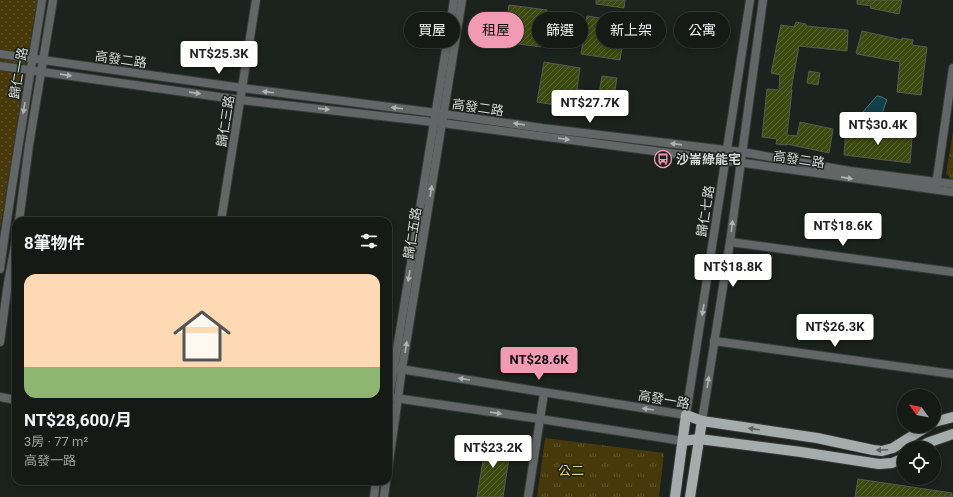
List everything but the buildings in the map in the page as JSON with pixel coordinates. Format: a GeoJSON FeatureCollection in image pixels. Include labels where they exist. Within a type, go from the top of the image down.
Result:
{"type":"FeatureCollection","features":[{"type":"Feature","properties":{"kind":"main road","name":"高發一路"},"geometry":{"type":"LineString","coordinates":[[686,415],[702,421],[817,438],[882,451],[893,448],[917,433]]}},
{"type":"Feature","properties":{"kind":"main road","name":"歸仁七路"},"geometry":{"type":"LineString","coordinates":[[675,497],[686,415]]}},
{"type":"Feature","properties":{"kind":"main road"},"geometry":{"type":"LineString","coordinates":[[941,420],[953,416]]}},
{"type":"Feature","properties":{"kind":"main road"},"geometry":{"type":"LineString","coordinates":[[690,497],[702,421]]}},
{"type":"Feature","properties":{"kind":"main road"},"geometry":{"type":"LineString","coordinates":[[932,441],[953,434]]}},
{"type":"Feature","properties":{"kind":"main road"},"geometry":{"type":"LineString","coordinates":[[683,441],[699,439],[879,464],[897,461]]}},
{"type":"Feature","properties":{"kind":"street","name":"歸仁一路"},"geometry":{"type":"LineString","coordinates":[[0,269],[42,0]]}},
{"type":"Feature","properties":{"kind":"street","name":"歸仁一路"},"geometry":{"type":"LineString","coordinates":[[20,217],[29,145],[53,0]]}},
{"type":"Feature","properties":{"kind":"street","name":"歸仁三路"},"geometry":{"type":"LineString","coordinates":[[222,217],[256,0]]}},
{"type":"Feature","properties":{"kind":"street","name":"歸仁五路"},"geometry":{"type":"LineString","coordinates":[[440,114],[454,0]]}},
{"type":"Feature","properties":{"kind":"street","name":"歸仁五路"},"geometry":{"type":"LineString","coordinates":[[392,381],[438,122],[462,0]]}},
{"type":"Feature","properties":{"kind":"street","name":"歸仁七路"},"geometry":{"type":"LineString","coordinates":[[686,415],[750,0]]}},
{"type":"Feature","properties":{"kind":"street"},"geometry":{"type":"LineString","coordinates":[[702,421],[730,242],[764,0]]}},
{"type":"Feature","properties":{"kind":"street","name":"高發二路"},"geometry":{"type":"LineString","coordinates":[[0,54],[542,128],[742,152],[850,170],[953,184]]}},
{"type":"Feature","properties":{"kind":"street","name":"高發二路"},"geometry":{"type":"LineString","coordinates":[[0,66],[241,100],[438,122],[953,192]]}},
{"type":"Feature","properties":{"kind":"street"},"geometry":{"type":"LineString","coordinates":[[935,190],[953,68]]}},
{"type":"Feature","properties":{"kind":"street"},"geometry":{"type":"LineString","coordinates":[[730,242],[953,272]]}},
{"type":"Feature","properties":{"kind":"street"},"geometry":{"type":"LineString","coordinates":[[3,250],[12,252]]}},
{"type":"Feature","properties":{"kind":"street"},"geometry":{"type":"LineString","coordinates":[[0,342],[8,283],[12,265]]}},
{"type":"Feature","properties":{"kind":"street"},"geometry":{"type":"LineString","coordinates":[[714,341],[953,374]]}},
{"type":"Feature","properties":{"kind":"street","name":"歸仁五路"},"geometry":{"type":"LineString","coordinates":[[392,441],[398,399],[395,368]]}},
{"type":"Feature","properties":{"kind":"street","name":"高發一路"},"geometry":{"type":"LineString","coordinates":[[395,368],[686,415]]}},
{"type":"Feature","properties":{"kind":"street"},"geometry":{"type":"LineString","coordinates":[[528,497],[544,392]]}},
{"type":"Feature","properties":{"kind":"street"},"geometry":{"type":"LineString","coordinates":[[0,397],[12,399]]}},
{"type":"Feature","properties":{"kind":"street"},"geometry":{"type":"LineString","coordinates":[[392,399],[540,419],[683,441]]}},
{"type":"Feature","properties":{"kind":"street"},"geometry":{"type":"LineString","coordinates":[[374,497],[376,485]]}},
{"type":"Feature","properties":{"kind":"street"},"geometry":{"type":"LineString","coordinates":[[384,497],[386,485]]}},
{"type":"Feature","properties":{"kind":"green space"},"geometry":{"type":"Polygon","coordinates":[[[0,0],[37,0],[0,230],[0,0]]]}},
{"type":"Feature","properties":{"kind":"green space"},"geometry":{"type":"Polygon","coordinates":[[[953,132],[953,180],[946,173],[953,132]]]}},
{"type":"Feature","properties":{"kind":"green space","name":"公二"},"geometry":{"type":"Polygon","coordinates":[[[545,438],[664,453],[659,497],[537,497],[545,438]]]}},
{"type":"Feature","properties":{"kind":"water"},"geometry":{"type":"Polygon","coordinates":[[[877,96],[887,100],[880,116],[875,120],[858,117],[858,114],[862,113],[877,96]]]}},
{"type":"Feature","properties":{"kind":"place","name":"沙崙綠能宅"},"geometry":{"type":"Point","coordinates":[663,159]}}]}
